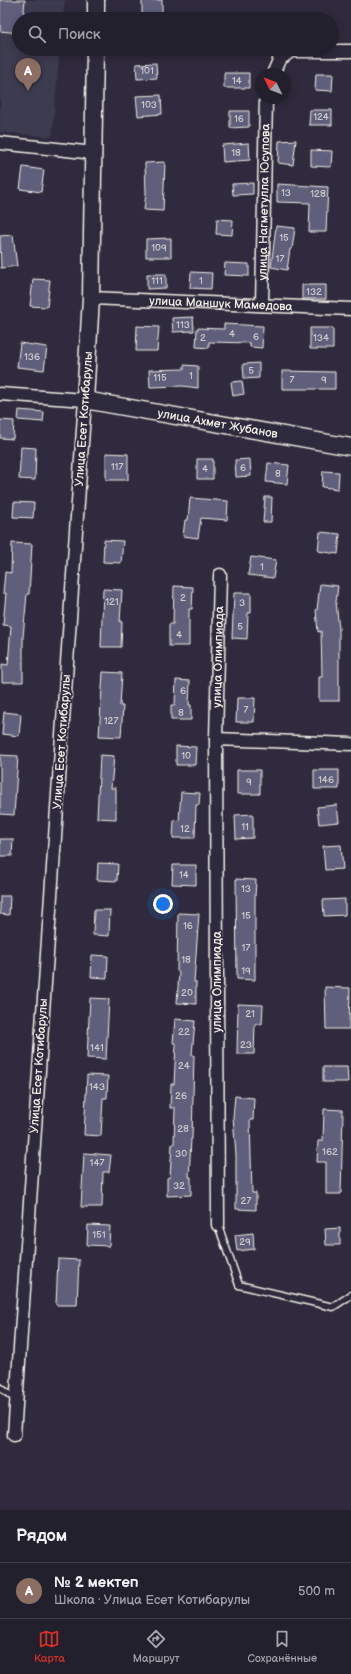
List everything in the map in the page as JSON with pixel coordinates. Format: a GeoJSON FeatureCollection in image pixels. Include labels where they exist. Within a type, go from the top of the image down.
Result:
{"type":"FeatureCollection","features":[{"type":"Feature","properties":{"kind":"main road"},"geometry":{"type":"LineString","coordinates":[[96,0],[96,12]]}},
{"type":"Feature","properties":{"kind":"main road","name":"Улица Есет Котибарулы"},"geometry":{"type":"LineString","coordinates":[[85,400],[91,298],[95,56]]}},
{"type":"Feature","properties":{"kind":"main road","name":"улица Ахмет Жубанов"},"geometry":{"type":"LineString","coordinates":[[85,400],[351,447]]}},
{"type":"Feature","properties":{"kind":"street"},"geometry":{"type":"LineString","coordinates":[[339,51],[351,51]]}},
{"type":"Feature","properties":{"kind":"street"},"geometry":{"type":"LineString","coordinates":[[276,68],[279,60],[284,56]]}},
{"type":"Feature","properties":{"kind":"street","name":"улица Нагметулла Юсупова"},"geometry":{"type":"LineString","coordinates":[[262,306],[266,104]]}},
{"type":"Feature","properties":{"kind":"street"},"geometry":{"type":"LineString","coordinates":[[0,144],[94,152]]}},
{"type":"Feature","properties":{"kind":"street","name":"улица Маншук Мамедова"},"geometry":{"type":"LineString","coordinates":[[91,298],[351,310]]}},
{"type":"Feature","properties":{"kind":"street"},"geometry":{"type":"LineString","coordinates":[[0,394],[85,400]]}},
{"type":"Feature","properties":{"kind":"street","name":"Улица Есет Котибарулы"},"geometry":{"type":"LineString","coordinates":[[14,1435],[85,400]]}},
{"type":"Feature","properties":{"kind":"street","name":"улица Олимпиада"},"geometry":{"type":"LineString","coordinates":[[218,1226],[216,739],[220,575]]}},
{"type":"Feature","properties":{"kind":"street"},"geometry":{"type":"LineString","coordinates":[[216,739],[351,744]]}},
{"type":"Feature","properties":{"kind":"lane"},"geometry":{"type":"LineString","coordinates":[[218,1226],[239,1285],[332,1307],[351,1295]]}},
{"type":"Feature","properties":{"kind":"lane"},"geometry":{"type":"LineString","coordinates":[[0,1387],[16,1400]]}},
{"type":"Feature","properties":{"kind":"shaded area"},"geometry":{"type":"Polygon","coordinates":[[[0,0],[65,0],[64,12],[12,12],[12,56],[59,56],[52,137],[0,132],[0,0]]]}},
{"type":"Feature","properties":{"kind":"building"},"geometry":{"type":"Polygon","coordinates":[[[0,0],[25,0],[24,12],[12,12],[12,32],[0,31],[0,0]]]}},
{"type":"Feature","properties":{"kind":"building"},"geometry":{"type":"Polygon","coordinates":[[[142,0],[162,0],[162,12],[142,12],[142,0]]]}},
{"type":"Feature","properties":{"kind":"building"},"geometry":{"type":"Polygon","coordinates":[[[156,63],[157,78],[137,79],[136,64],[156,63]]]}},
{"type":"Feature","properties":{"kind":"building"},"geometry":{"type":"Polygon","coordinates":[[[224,73],[249,73],[249,88],[224,88],[224,73]]]}},
{"type":"Feature","properties":{"kind":"building"},"geometry":{"type":"Polygon","coordinates":[[[316,74],[333,74],[332,91],[315,90],[316,74]]]}},
{"type":"Feature","properties":{"kind":"building"},"geometry":{"type":"Polygon","coordinates":[[[161,95],[162,114],[138,116],[136,96],[161,95]]]}},
{"type":"Feature","properties":{"kind":"building"},"geometry":{"type":"Polygon","coordinates":[[[310,110],[332,110],[332,125],[309,125],[310,110]]]}},
{"type":"Feature","properties":{"kind":"building"},"geometry":{"type":"Polygon","coordinates":[[[230,111],[249,111],[249,127],[230,128],[230,111]]]}},
{"type":"Feature","properties":{"kind":"building"},"geometry":{"type":"Polygon","coordinates":[[[296,140],[293,165],[278,163],[279,141],[296,140]]]}},
{"type":"Feature","properties":{"kind":"building"},"geometry":{"type":"Polygon","coordinates":[[[249,143],[250,160],[223,162],[222,145],[249,143]]]}},
{"type":"Feature","properties":{"kind":"building"},"geometry":{"type":"Polygon","coordinates":[[[311,150],[332,151],[331,167],[311,166],[311,150]]]}},
{"type":"Feature","properties":{"kind":"building"},"geometry":{"type":"Polygon","coordinates":[[[165,162],[163,211],[144,210],[146,193],[145,163],[165,162]]]}},
{"type":"Feature","properties":{"kind":"building"},"geometry":{"type":"Polygon","coordinates":[[[23,167],[44,170],[41,192],[20,189],[23,167]]]}},
{"type":"Feature","properties":{"kind":"building"},"geometry":{"type":"Polygon","coordinates":[[[253,183],[253,194],[233,195],[232,184],[253,183]]]}},
{"type":"Feature","properties":{"kind":"building"},"geometry":{"type":"Polygon","coordinates":[[[277,184],[328,187],[326,232],[309,232],[310,203],[277,202],[277,184]]]}},
{"type":"Feature","properties":{"kind":"building"},"geometry":{"type":"Polygon","coordinates":[[[217,219],[233,220],[232,235],[216,234],[217,219]]]}},
{"type":"Feature","properties":{"kind":"building"},"geometry":{"type":"Polygon","coordinates":[[[276,226],[295,228],[287,270],[271,267],[276,226]]]}},
{"type":"Feature","properties":{"kind":"building"},"geometry":{"type":"Polygon","coordinates":[[[13,235],[17,266],[1,268],[0,236],[13,235]]]}},
{"type":"Feature","properties":{"kind":"building"},"geometry":{"type":"Polygon","coordinates":[[[171,238],[171,257],[146,257],[146,239],[171,238]]]}},
{"type":"Feature","properties":{"kind":"building"},"geometry":{"type":"Polygon","coordinates":[[[225,263],[249,264],[249,276],[224,275],[225,263]]]}},
{"type":"Feature","properties":{"kind":"building"},"geometry":{"type":"Polygon","coordinates":[[[191,272],[212,273],[211,289],[190,288],[191,272]]]}},
{"type":"Feature","properties":{"kind":"building"},"geometry":{"type":"Polygon","coordinates":[[[147,274],[166,274],[166,288],[147,289],[147,274]]]}},
{"type":"Feature","properties":{"kind":"building"},"geometry":{"type":"Polygon","coordinates":[[[33,279],[50,280],[47,307],[30,306],[33,279]]]}},
{"type":"Feature","properties":{"kind":"building"},"geometry":{"type":"Polygon","coordinates":[[[302,285],[326,285],[326,299],[302,299],[302,285]]]}},
{"type":"Feature","properties":{"kind":"building"},"geometry":{"type":"Polygon","coordinates":[[[193,317],[194,331],[173,332],[172,318],[193,317]]]}},
{"type":"Feature","properties":{"kind":"building"},"geometry":{"type":"Polygon","coordinates":[[[224,324],[263,326],[262,348],[250,347],[250,343],[209,342],[209,348],[196,347],[197,328],[224,329],[224,324]]]}},
{"type":"Feature","properties":{"kind":"building"},"geometry":{"type":"Polygon","coordinates":[[[137,326],[159,327],[157,351],[136,351],[137,326]]]}},
{"type":"Feature","properties":{"kind":"building"},"geometry":{"type":"Polygon","coordinates":[[[310,328],[333,328],[333,349],[310,349],[310,328]]]}},
{"type":"Feature","properties":{"kind":"building"},"geometry":{"type":"Polygon","coordinates":[[[20,343],[47,347],[44,370],[17,367],[20,343]]]}},
{"type":"Feature","properties":{"kind":"building"},"geometry":{"type":"Polygon","coordinates":[[[259,363],[259,378],[244,379],[243,364],[259,363]]]}},
{"type":"Feature","properties":{"kind":"building"},"geometry":{"type":"Polygon","coordinates":[[[184,365],[198,366],[198,388],[183,386],[150,387],[149,370],[184,369],[184,365]]]}},
{"type":"Feature","properties":{"kind":"building"},"geometry":{"type":"Polygon","coordinates":[[[282,371],[335,372],[335,389],[282,389],[282,371]]]}},
{"type":"Feature","properties":{"kind":"building"},"geometry":{"type":"Polygon","coordinates":[[[242,381],[244,394],[233,396],[231,382],[242,381]]]}},
{"type":"Feature","properties":{"kind":"building"},"geometry":{"type":"Polygon","coordinates":[[[19,410],[44,412],[43,422],[18,420],[19,410]]]}},
{"type":"Feature","properties":{"kind":"building"},"geometry":{"type":"Polygon","coordinates":[[[0,420],[14,421],[13,439],[0,438],[0,420]]]}},
{"type":"Feature","properties":{"kind":"building"},"geometry":{"type":"Polygon","coordinates":[[[21,447],[36,448],[35,480],[19,479],[21,447]]]}},
{"type":"Feature","properties":{"kind":"building"},"geometry":{"type":"Polygon","coordinates":[[[106,453],[128,454],[128,480],[106,480],[106,453]]]}},
{"type":"Feature","properties":{"kind":"building"},"geometry":{"type":"Polygon","coordinates":[[[197,459],[213,459],[213,479],[197,479],[197,459]]]}},
{"type":"Feature","properties":{"kind":"building"},"geometry":{"type":"Polygon","coordinates":[[[250,459],[251,476],[236,477],[235,460],[250,459]]]}},
{"type":"Feature","properties":{"kind":"building"},"geometry":{"type":"Polygon","coordinates":[[[268,463],[289,465],[287,484],[266,482],[268,463]]]}},
{"type":"Feature","properties":{"kind":"building"},"geometry":{"type":"Polygon","coordinates":[[[323,471],[339,472],[338,489],[322,487],[323,471]]]}},
{"type":"Feature","properties":{"kind":"building"},"geometry":{"type":"Polygon","coordinates":[[[265,497],[272,497],[271,522],[263,522],[265,497]]]}},
{"type":"Feature","properties":{"kind":"building"},"geometry":{"type":"Polygon","coordinates":[[[190,498],[228,501],[227,520],[201,518],[198,538],[183,536],[185,520],[188,520],[190,498]]]}},
{"type":"Feature","properties":{"kind":"building"},"geometry":{"type":"Polygon","coordinates":[[[14,502],[34,503],[33,518],[13,517],[14,502]]]}},
{"type":"Feature","properties":{"kind":"building"},"geometry":{"type":"Polygon","coordinates":[[[320,532],[340,534],[338,554],[318,551],[320,532]]]}},
{"type":"Feature","properties":{"kind":"building"},"geometry":{"type":"Polygon","coordinates":[[[104,540],[123,541],[121,563],[103,562],[104,540]]]}},
{"type":"Feature","properties":{"kind":"building"},"geometry":{"type":"Polygon","coordinates":[[[12,543],[32,544],[29,594],[27,594],[23,637],[23,682],[2,682],[2,664],[8,665],[11,626],[3,625],[6,593],[3,593],[5,572],[11,573],[12,543]]]}},
{"type":"Feature","properties":{"kind":"building"},"geometry":{"type":"Polygon","coordinates":[[[251,557],[276,560],[273,578],[248,575],[251,557]]]}},
{"type":"Feature","properties":{"kind":"building"},"geometry":{"type":"Polygon","coordinates":[[[320,584],[338,586],[336,602],[339,629],[339,701],[319,701],[319,677],[322,677],[321,631],[318,632],[316,610],[320,584]]]}},
{"type":"Feature","properties":{"kind":"building"},"geometry":{"type":"Polygon","coordinates":[[[174,586],[193,587],[192,609],[189,609],[189,646],[169,646],[169,624],[173,624],[174,586]]]}},
{"type":"Feature","properties":{"kind":"building"},"geometry":{"type":"Polygon","coordinates":[[[103,589],[122,590],[120,622],[122,622],[121,647],[101,647],[103,589]]]}},
{"type":"Feature","properties":{"kind":"building"},"geometry":{"type":"Polygon","coordinates":[[[234,593],[251,593],[251,613],[248,613],[247,639],[232,638],[234,593]]]}},
{"type":"Feature","properties":{"kind":"building"},"geometry":{"type":"Polygon","coordinates":[[[103,672],[122,673],[120,706],[123,706],[121,737],[99,736],[103,672]]]}},
{"type":"Feature","properties":{"kind":"building"},"geometry":{"type":"Polygon","coordinates":[[[176,680],[190,681],[189,705],[191,705],[191,720],[171,720],[171,705],[175,705],[176,680]]]}},
{"type":"Feature","properties":{"kind":"building"},"geometry":{"type":"Polygon","coordinates":[[[237,698],[255,698],[254,722],[236,722],[237,698]]]}},
{"type":"Feature","properties":{"kind":"building"},"geometry":{"type":"Polygon","coordinates":[[[4,712],[21,714],[19,736],[2,734],[4,712]]]}},
{"type":"Feature","properties":{"kind":"building"},"geometry":{"type":"Polygon","coordinates":[[[176,746],[196,747],[195,765],[176,765],[176,746]]]}},
{"type":"Feature","properties":{"kind":"building"},"geometry":{"type":"Polygon","coordinates":[[[0,755],[18,756],[14,815],[0,814],[0,755]]]}},
{"type":"Feature","properties":{"kind":"building"},"geometry":{"type":"Polygon","coordinates":[[[100,755],[114,756],[111,788],[116,788],[116,819],[97,818],[100,755]]]}},
{"type":"Feature","properties":{"kind":"building"},"geometry":{"type":"Polygon","coordinates":[[[237,770],[260,770],[260,794],[237,794],[237,770]]]}},
{"type":"Feature","properties":{"kind":"building"},"geometry":{"type":"Polygon","coordinates":[[[314,770],[339,770],[339,789],[314,789],[314,770]]]}},
{"type":"Feature","properties":{"kind":"building"},"geometry":{"type":"Polygon","coordinates":[[[181,792],[200,793],[199,805],[196,805],[195,838],[173,838],[174,820],[179,821],[181,792]]]}},
{"type":"Feature","properties":{"kind":"building"},"geometry":{"type":"Polygon","coordinates":[[[337,805],[339,822],[319,824],[317,807],[337,805]]]}},
{"type":"Feature","properties":{"kind":"building"},"geometry":{"type":"Polygon","coordinates":[[[253,814],[253,838],[236,839],[235,815],[253,814]]]}},
{"type":"Feature","properties":{"kind":"building"},"geometry":{"type":"Polygon","coordinates":[[[0,839],[13,839],[12,856],[0,856],[0,839]]]}},
{"type":"Feature","properties":{"kind":"building"},"geometry":{"type":"Polygon","coordinates":[[[341,845],[343,869],[325,870],[323,846],[341,845]]]}},
{"type":"Feature","properties":{"kind":"building"},"geometry":{"type":"Polygon","coordinates":[[[98,863],[118,864],[117,881],[97,880],[98,863]]]}},
{"type":"Feature","properties":{"kind":"building"},"geometry":{"type":"Polygon","coordinates":[[[173,865],[196,865],[196,885],[172,884],[173,865]]]}},
{"type":"Feature","properties":{"kind":"building"},"geometry":{"type":"Polygon","coordinates":[[[236,879],[256,880],[255,980],[237,979],[236,879]]]}},
{"type":"Feature","properties":{"kind":"building"},"geometry":{"type":"Polygon","coordinates":[[[0,896],[10,896],[9,915],[0,914],[0,896]]]}},
{"type":"Feature","properties":{"kind":"building"},"geometry":{"type":"Polygon","coordinates":[[[345,899],[345,915],[324,916],[323,900],[345,899]]]}},
{"type":"Feature","properties":{"kind":"building"},"geometry":{"type":"Polygon","coordinates":[[[94,910],[110,910],[109,936],[93,935],[94,910]]]}},
{"type":"Feature","properties":{"kind":"building"},"geometry":{"type":"Polygon","coordinates":[[[178,913],[199,914],[194,982],[196,982],[196,1004],[177,1003],[179,972],[177,971],[178,913]]]}},
{"type":"Feature","properties":{"kind":"building"},"geometry":{"type":"Polygon","coordinates":[[[92,955],[108,956],[107,978],[91,977],[92,955]]]}},
{"type":"Feature","properties":{"kind":"building"},"geometry":{"type":"Polygon","coordinates":[[[325,987],[350,988],[349,1029],[326,1029],[325,987]]]}},
{"type":"Feature","properties":{"kind":"building"},"geometry":{"type":"Polygon","coordinates":[[[90,998],[109,999],[106,1059],[87,1058],[90,998]]]}},
{"type":"Feature","properties":{"kind":"building"},"geometry":{"type":"Polygon","coordinates":[[[238,1004],[263,1005],[262,1024],[255,1024],[254,1054],[237,1054],[238,1004]]]}},
{"type":"Feature","properties":{"kind":"building"},"geometry":{"type":"Polygon","coordinates":[[[175,1019],[195,1021],[192,1055],[194,1055],[192,1139],[189,1177],[191,1177],[191,1195],[167,1196],[167,1178],[170,1177],[172,1144],[174,1144],[175,1108],[170,1108],[171,1084],[174,1084],[176,1044],[173,1043],[175,1019]]]}},
{"type":"Feature","properties":{"kind":"building"},"geometry":{"type":"Polygon","coordinates":[[[323,1067],[347,1067],[348,1082],[323,1082],[323,1067]]]}},
{"type":"Feature","properties":{"kind":"building"},"geometry":{"type":"Polygon","coordinates":[[[87,1075],[108,1076],[107,1098],[103,1098],[101,1136],[84,1135],[87,1075]]]}},
{"type":"Feature","properties":{"kind":"building"},"geometry":{"type":"Polygon","coordinates":[[[235,1096],[254,1098],[253,1120],[250,1120],[252,1193],[256,1193],[256,1210],[236,1209],[236,1155],[233,1117],[235,1096]]]}},
{"type":"Feature","properties":{"kind":"building"},"geometry":{"type":"Polygon","coordinates":[[[324,1109],[343,1110],[341,1194],[326,1194],[326,1162],[317,1162],[318,1141],[323,1141],[324,1109]]]}},
{"type":"Feature","properties":{"kind":"building"},"geometry":{"type":"Polygon","coordinates":[[[84,1153],[111,1155],[109,1172],[103,1172],[102,1207],[81,1207],[84,1153]]]}},
{"type":"Feature","properties":{"kind":"building"},"geometry":{"type":"Polygon","coordinates":[[[88,1225],[110,1226],[109,1246],[87,1245],[88,1225]]]}},
{"type":"Feature","properties":{"kind":"building"},"geometry":{"type":"Polygon","coordinates":[[[340,1228],[340,1245],[326,1245],[325,1229],[340,1228]]]}},
{"type":"Feature","properties":{"kind":"building"},"geometry":{"type":"Polygon","coordinates":[[[253,1233],[254,1249],[237,1251],[235,1235],[253,1233]]]}},
{"type":"Feature","properties":{"kind":"building"},"geometry":{"type":"Polygon","coordinates":[[[58,1259],[79,1260],[77,1305],[56,1305],[58,1259]]]}},
{"type":"Feature","properties":{"kind":"place","name":"№ 2 мектеп"},"geometry":{"type":"Point","coordinates":[28,91]}}]}
